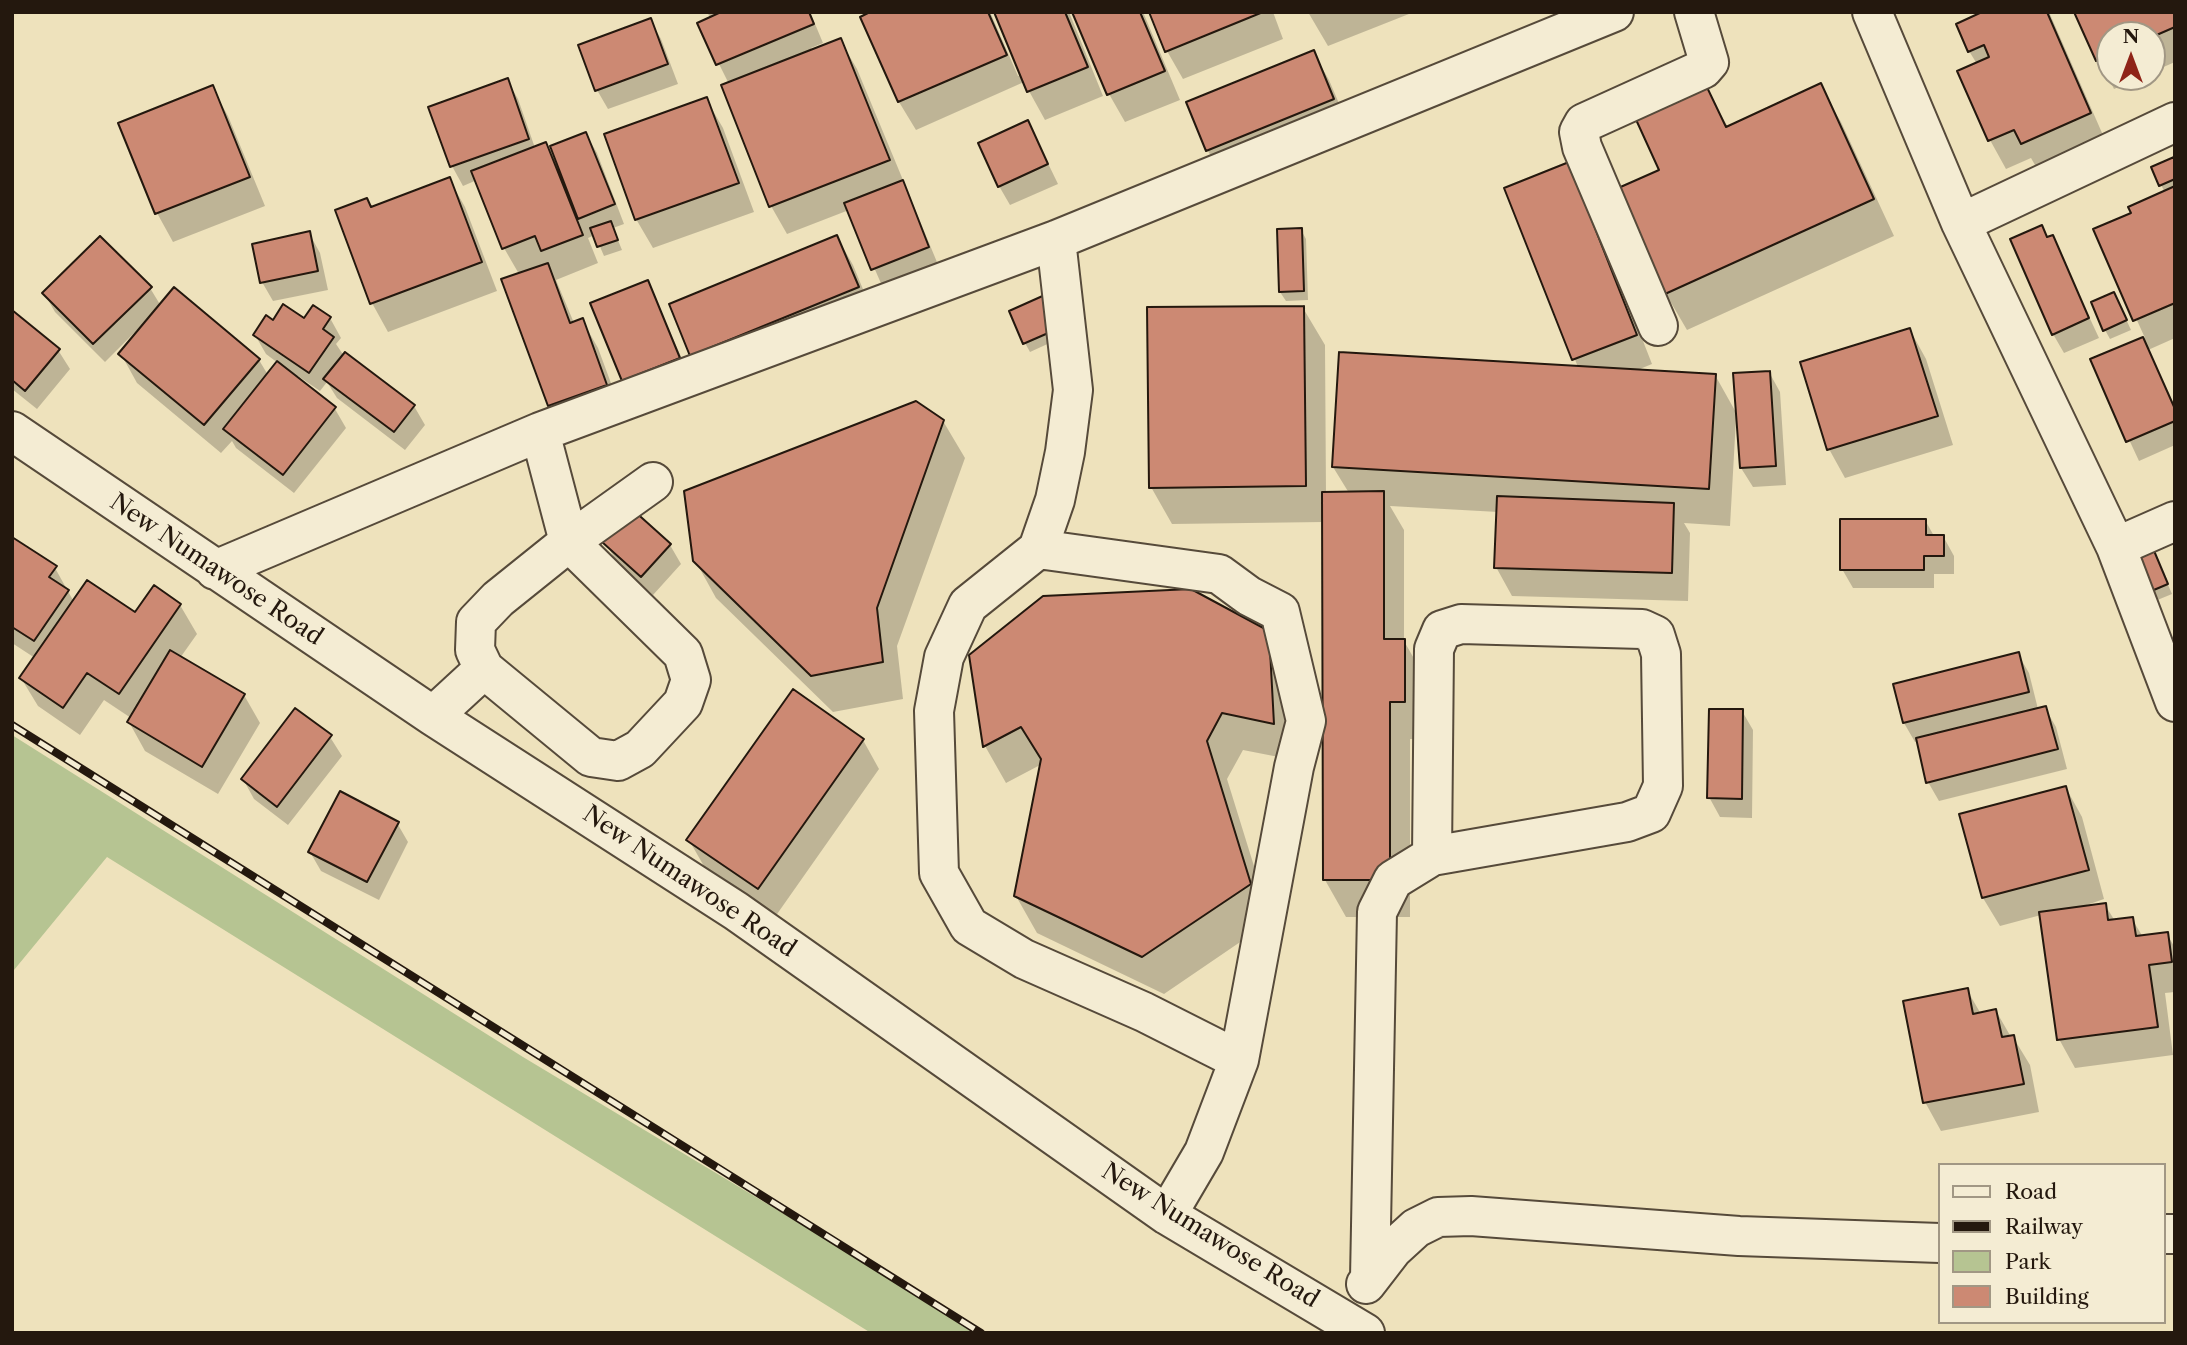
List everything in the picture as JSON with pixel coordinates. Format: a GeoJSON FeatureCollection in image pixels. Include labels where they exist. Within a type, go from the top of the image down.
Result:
{"type":"FeatureCollection","features":[{"type":"Feature","properties":{"kind":"street"},"geometry":{"type":"LineString","coordinates":[[215,570],[540,432],[1056,240],[1614,12]]}},
{"type":"Feature","properties":{"kind":"street"},"geometry":{"type":"LineString","coordinates":[[1658,326],[1583,148],[1579,132],[1584,123],[1703,69],[1709,62],[1694,12]]}},
{"type":"Feature","properties":{"kind":"street"},"geometry":{"type":"LineString","coordinates":[[1872,12],[1961,222],[2116,547],[2175,702]]}},
{"type":"Feature","properties":{"kind":"street"},"geometry":{"type":"LineString","coordinates":[[1961,222],[2175,122]]}},
{"type":"Feature","properties":{"kind":"street"},"geometry":{"type":"LineString","coordinates":[[1056,240],[1073,390],[1055,500],[1038,549],[968,604],[944,657],[934,711],[939,873],[969,926],[1024,959],[1144,1012],[1239,1060]]}},
{"type":"Feature","properties":{"kind":"street","name":"New Numawose Road"},"geometry":{"type":"LineString","coordinates":[[12,431],[433,716],[736,911],[1167,1215],[1353,1325]]}},
{"type":"Feature","properties":{"kind":"street"},"geometry":{"type":"LineString","coordinates":[[540,432],[569,542],[683,654],[691,680],[683,703],[640,749],[618,761],[591,757],[484,669],[475,650],[476,622],[498,599],[569,542],[653,482]]}},
{"type":"Feature","properties":{"kind":"street"},"geometry":{"type":"LineString","coordinates":[[2116,547],[2175,521]]}},
{"type":"Feature","properties":{"kind":"street"},"geometry":{"type":"LineString","coordinates":[[1038,549],[1219,574],[1250,596],[1280,611],[1306,722],[1294,767],[1239,1060],[1204,1152],[1167,1215]]}},
{"type":"Feature","properties":{"kind":"street"},"geometry":{"type":"LineString","coordinates":[[1353,1325],[1370,1278],[1377,912],[1393,880],[1432,856],[1627,822],[1651,813],[1663,786],[1661,654],[1655,635],[1642,629],[1461,624],[1442,630],[1434,649],[1432,856]]}},
{"type":"Feature","properties":{"kind":"street"},"geometry":{"type":"LineString","coordinates":[[433,716],[484,669]]}},
{"type":"Feature","properties":{"kind":"street"},"geometry":{"type":"LineString","coordinates":[[1370,1278],[1409,1235],[1438,1217],[1484,1217],[1738,1236],[1938,1243]]}},
{"type":"Feature","properties":{"kind":"green space"},"geometry":{"type":"Polygon","coordinates":[[[12,735],[523,1057],[982,1333],[871,1333],[107,857],[14,970],[12,735]]]}},
{"type":"Feature","properties":{"kind":"building"},"geometry":{"type":"Polygon","coordinates":[[[721,12],[809,12],[814,24],[716,65],[697,23],[721,12]]]}},
{"type":"Feature","properties":{"kind":"building"},"geometry":{"type":"Polygon","coordinates":[[[870,12],[988,12],[1007,55],[898,102],[860,17],[870,12]]]}},
{"type":"Feature","properties":{"kind":"building"},"geometry":{"type":"Polygon","coordinates":[[[994,12],[1065,12],[1088,67],[1027,92],[994,12]]]}},
{"type":"Feature","properties":{"kind":"building"},"geometry":{"type":"Polygon","coordinates":[[[1072,12],[1140,12],[1165,71],[1107,95],[1072,12]]]}},
{"type":"Feature","properties":{"kind":"building"},"geometry":{"type":"Polygon","coordinates":[[[1149,12],[1263,12],[1165,52],[1149,12]]]}},
{"type":"Feature","properties":{"kind":"building"},"geometry":{"type":"Polygon","coordinates":[[[1982,12],[2047,12],[2091,113],[2021,144],[2014,130],[1988,141],[1957,71],[1989,57],[1984,45],[1968,52],[1956,24],[1982,12]]]}},
{"type":"Feature","properties":{"kind":"building"},"geometry":{"type":"Polygon","coordinates":[[[2074,12],[2174,12],[2175,27],[2166,31],[2166,21],[2096,21],[2096,61],[2074,12]]]}},
{"type":"Feature","properties":{"kind":"building"},"geometry":{"type":"Polygon","coordinates":[[[651,18],[668,64],[595,91],[578,45],[651,18]]]}},
{"type":"Feature","properties":{"kind":"building"},"geometry":{"type":"Polygon","coordinates":[[[841,38],[890,160],[769,207],[721,85],[841,38]]]}},
{"type":"Feature","properties":{"kind":"building"},"geometry":{"type":"Polygon","coordinates":[[[1314,50],[1334,99],[1206,151],[1186,102],[1314,50]]]}},
{"type":"Feature","properties":{"kind":"building"},"geometry":{"type":"Polygon","coordinates":[[[508,78],[529,139],[450,167],[428,107],[508,78]]]}},
{"type":"Feature","properties":{"kind":"building"},"geometry":{"type":"Polygon","coordinates":[[[1704,81],[1726,127],[1821,83],[1874,199],[1665,294],[1616,189],[1659,170],[1633,113],[1704,81]]]}},
{"type":"Feature","properties":{"kind":"building"},"geometry":{"type":"Polygon","coordinates":[[[213,85],[250,177],[155,214],[118,123],[213,85]]]}},
{"type":"Feature","properties":{"kind":"building"},"geometry":{"type":"Polygon","coordinates":[[[707,97],[739,183],[635,220],[604,134],[707,97]]]}},
{"type":"Feature","properties":{"kind":"building"},"geometry":{"type":"Polygon","coordinates":[[[1028,120],[1048,164],[998,187],[978,143],[1028,120]]]}},
{"type":"Feature","properties":{"kind":"building"},"geometry":{"type":"Polygon","coordinates":[[[586,132],[615,204],[578,219],[550,146],[586,132]]]}},
{"type":"Feature","properties":{"kind":"building"},"geometry":{"type":"Polygon","coordinates":[[[546,142],[583,235],[541,251],[535,236],[502,249],[471,171],[546,142]]]}},
{"type":"Feature","properties":{"kind":"building"},"geometry":{"type":"Polygon","coordinates":[[[2174,157],[2175,179],[2159,186],[2151,167],[2174,157]]]}},
{"type":"Feature","properties":{"kind":"building"},"geometry":{"type":"Polygon","coordinates":[[[1569,162],[1637,335],[1572,360],[1504,188],[1569,162]]]}},
{"type":"Feature","properties":{"kind":"building"},"geometry":{"type":"Polygon","coordinates":[[[450,177],[482,262],[370,304],[335,210],[367,198],[371,207],[450,177]]]}},
{"type":"Feature","properties":{"kind":"building"},"geometry":{"type":"Polygon","coordinates":[[[903,180],[929,247],[871,270],[844,203],[903,180]]]}},
{"type":"Feature","properties":{"kind":"building"},"geometry":{"type":"Polygon","coordinates":[[[2175,186],[2175,303],[2133,321],[2093,229],[2131,213],[2128,207],[2175,186]]]}},
{"type":"Feature","properties":{"kind":"building"},"geometry":{"type":"Polygon","coordinates":[[[611,221],[618,240],[597,247],[590,228],[611,221]]]}},
{"type":"Feature","properties":{"kind":"building"},"geometry":{"type":"Polygon","coordinates":[[[2042,225],[2047,237],[2053,235],[2089,318],[2052,335],[2010,239],[2042,225]]]}},
{"type":"Feature","properties":{"kind":"building"},"geometry":{"type":"Polygon","coordinates":[[[1302,228],[1304,291],[1279,292],[1277,229],[1302,228]]]}},
{"type":"Feature","properties":{"kind":"building"},"geometry":{"type":"Polygon","coordinates":[[[310,231],[318,271],[260,283],[252,244],[310,231]]]}},
{"type":"Feature","properties":{"kind":"building"},"geometry":{"type":"Polygon","coordinates":[[[837,235],[859,287],[690,356],[669,304],[837,235]]]}},
{"type":"Feature","properties":{"kind":"building"},"geometry":{"type":"Polygon","coordinates":[[[100,236],[152,287],[93,344],[42,293],[100,236]]]}},
{"type":"Feature","properties":{"kind":"building"},"geometry":{"type":"Polygon","coordinates":[[[548,263],[570,323],[583,318],[607,385],[548,406],[501,279],[548,263]]]}},
{"type":"Feature","properties":{"kind":"building"},"geometry":{"type":"Polygon","coordinates":[[[648,280],[680,358],[622,381],[590,303],[648,280]]]}},
{"type":"Feature","properties":{"kind":"building"},"geometry":{"type":"Polygon","coordinates":[[[174,287],[260,359],[204,425],[118,354],[174,287]]]}},
{"type":"Feature","properties":{"kind":"building"},"geometry":{"type":"Polygon","coordinates":[[[2114,292],[2127,320],[2103,331],[2091,302],[2114,292]]]}},
{"type":"Feature","properties":{"kind":"building"},"geometry":{"type":"Polygon","coordinates":[[[1047,294],[1062,327],[1023,344],[1009,311],[1047,294]]]}},
{"type":"Feature","properties":{"kind":"building"},"geometry":{"type":"Polygon","coordinates":[[[283,304],[304,318],[313,305],[331,317],[323,329],[334,337],[309,373],[253,335],[266,315],[273,320],[283,304]]]}},
{"type":"Feature","properties":{"kind":"building"},"geometry":{"type":"Polygon","coordinates":[[[1304,306],[1306,486],[1149,488],[1147,307],[1304,306]]]}},
{"type":"Feature","properties":{"kind":"building"},"geometry":{"type":"Polygon","coordinates":[[[12,310],[60,349],[25,391],[12,380],[12,310]]]}},
{"type":"Feature","properties":{"kind":"building"},"geometry":{"type":"Polygon","coordinates":[[[1910,328],[1938,416],[1827,450],[1800,362],[1910,328]]]}},
{"type":"Feature","properties":{"kind":"building"},"geometry":{"type":"Polygon","coordinates":[[[2143,337],[2175,409],[2175,421],[2126,442],[2090,359],[2143,337]]]}},
{"type":"Feature","properties":{"kind":"building"},"geometry":{"type":"Polygon","coordinates":[[[345,352],[415,405],[394,432],[323,379],[345,352]]]}},
{"type":"Feature","properties":{"kind":"building"},"geometry":{"type":"Polygon","coordinates":[[[1339,352],[1716,374],[1709,489],[1332,467],[1339,352]]]}},
{"type":"Feature","properties":{"kind":"building"},"geometry":{"type":"Polygon","coordinates":[[[277,361],[336,407],[283,475],[223,429],[277,361]]]}},
{"type":"Feature","properties":{"kind":"building"},"geometry":{"type":"Polygon","coordinates":[[[1770,371],[1776,466],[1740,468],[1733,373],[1770,371]]]}},
{"type":"Feature","properties":{"kind":"building"},"geometry":{"type":"Polygon","coordinates":[[[916,401],[944,420],[877,608],[883,662],[811,676],[693,561],[684,491],[916,401]]]}},
{"type":"Feature","properties":{"kind":"building"},"geometry":{"type":"Polygon","coordinates":[[[1384,491],[1384,639],[1405,639],[1405,702],[1390,702],[1390,880],[1323,880],[1322,492],[1384,491]]]}},
{"type":"Feature","properties":{"kind":"building"},"geometry":{"type":"Polygon","coordinates":[[[1497,496],[1674,503],[1672,573],[1494,568],[1497,496]]]}},
{"type":"Feature","properties":{"kind":"building"},"geometry":{"type":"Polygon","coordinates":[[[632,509],[671,544],[641,577],[602,542],[632,509]]]}},
{"type":"Feature","properties":{"kind":"building"},"geometry":{"type":"Polygon","coordinates":[[[1840,519],[1926,519],[1926,535],[1944,535],[1944,556],[1924,556],[1924,570],[1840,570],[1840,519]]]}},
{"type":"Feature","properties":{"kind":"building"},"geometry":{"type":"Polygon","coordinates":[[[12,537],[57,566],[49,577],[69,590],[34,641],[12,627],[12,537]]]}},
{"type":"Feature","properties":{"kind":"building"},"geometry":{"type":"Polygon","coordinates":[[[2152,546],[2168,584],[2149,592],[2133,554],[2152,546]]]}},
{"type":"Feature","properties":{"kind":"building"},"geometry":{"type":"Polygon","coordinates":[[[87,580],[135,612],[154,585],[181,604],[119,694],[87,673],[63,708],[19,678],[87,580]]]}},
{"type":"Feature","properties":{"kind":"building"},"geometry":{"type":"Polygon","coordinates":[[[1191,589],[1269,631],[1274,724],[1222,713],[1207,741],[1251,884],[1142,957],[1014,896],[1041,759],[1021,727],[983,747],[969,655],[1043,596],[1191,589]]]}},
{"type":"Feature","properties":{"kind":"building"},"geometry":{"type":"Polygon","coordinates":[[[170,650],[245,694],[202,767],[127,722],[170,650]]]}},
{"type":"Feature","properties":{"kind":"building"},"geometry":{"type":"Polygon","coordinates":[[[2019,652],[2029,692],[1903,723],[1893,684],[2019,652]]]}},
{"type":"Feature","properties":{"kind":"building"},"geometry":{"type":"Polygon","coordinates":[[[793,689],[864,739],[758,889],[686,840],[793,689]]]}},
{"type":"Feature","properties":{"kind":"building"},"geometry":{"type":"Polygon","coordinates":[[[2046,706],[2058,749],[1926,783],[1916,738],[2046,706]]]}},
{"type":"Feature","properties":{"kind":"building"},"geometry":{"type":"Polygon","coordinates":[[[295,708],[332,735],[277,807],[241,779],[295,708]]]}},
{"type":"Feature","properties":{"kind":"building"},"geometry":{"type":"Polygon","coordinates":[[[1709,709],[1743,709],[1742,799],[1707,798],[1709,709]]]}},
{"type":"Feature","properties":{"kind":"building"},"geometry":{"type":"Polygon","coordinates":[[[2066,786],[2089,870],[1982,898],[1959,814],[2066,786]]]}},
{"type":"Feature","properties":{"kind":"building"},"geometry":{"type":"Polygon","coordinates":[[[340,791],[399,822],[367,882],[308,852],[340,791]]]}},
{"type":"Feature","properties":{"kind":"building"},"geometry":{"type":"Polygon","coordinates":[[[2106,903],[2108,920],[2133,917],[2136,936],[2168,932],[2172,962],[2149,965],[2158,1027],[2057,1040],[2039,912],[2106,903]]]}},
{"type":"Feature","properties":{"kind":"building"},"geometry":{"type":"Polygon","coordinates":[[[1968,988],[1973,1014],[1996,1009],[2002,1037],[2014,1035],[2024,1084],[1923,1103],[1903,1001],[1968,988]]]}},
{"type":"Feature","properties":{"kind":"railway"},"geometry":{"type":"LineString","coordinates":[[12,725],[981,1333]]}}]}
